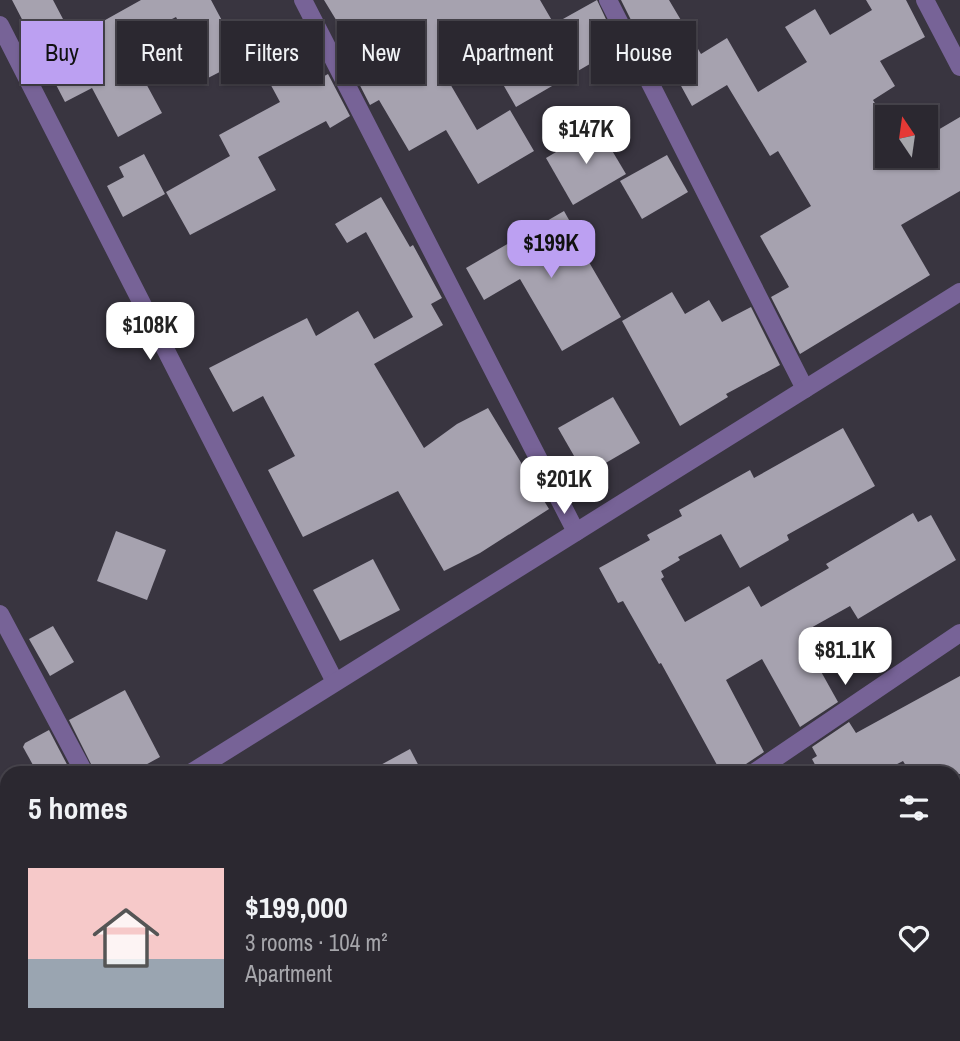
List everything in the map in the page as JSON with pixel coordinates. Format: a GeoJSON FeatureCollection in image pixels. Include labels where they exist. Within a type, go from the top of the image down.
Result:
{"type":"FeatureCollection","features":[{"type":"Feature","properties":{"kind":"street"},"geometry":{"type":"LineString","coordinates":[[303,0],[576,532]]}},
{"type":"Feature","properties":{"kind":"street"},"geometry":{"type":"LineString","coordinates":[[608,0],[805,389]]}},
{"type":"Feature","properties":{"kind":"street"},"geometry":{"type":"LineString","coordinates":[[926,0],[960,67]]}},
{"type":"Feature","properties":{"kind":"street"},"geometry":{"type":"LineString","coordinates":[[0,25],[335,682]]}},
{"type":"Feature","properties":{"kind":"street"},"geometry":{"type":"LineString","coordinates":[[202,766],[960,292]]}},
{"type":"Feature","properties":{"kind":"street"},"geometry":{"type":"LineString","coordinates":[[0,614],[81,766]]}},
{"type":"Feature","properties":{"kind":"street"},"geometry":{"type":"LineString","coordinates":[[764,766],[960,633]]}},
{"type":"Feature","properties":{"kind":"building"},"geometry":{"type":"Polygon","coordinates":[[[12,0],[53,0],[64,21],[23,21],[12,0]]]}},
{"type":"Feature","properties":{"kind":"building"},"geometry":{"type":"Polygon","coordinates":[[[141,0],[211,0],[222,21],[221,71],[208,78],[207,21],[178,21],[176,17],[168,21],[117,21],[117,84],[146,84],[162,113],[118,137],[92,88],[65,102],[56,84],[103,84],[103,21],[141,0]]]}},
{"type":"Feature","properties":{"kind":"building"},"geometry":{"type":"Polygon","coordinates":[[[324,0],[540,0],[552,21],[439,21],[439,84],[450,84],[477,130],[510,110],[534,151],[478,184],[446,130],[409,151],[379,100],[370,105],[359,84],[425,84],[425,21],[337,21],[324,0]]]}},
{"type":"Feature","properties":{"kind":"building"},"geometry":{"type":"Polygon","coordinates":[[[597,0],[607,21],[591,21],[591,63],[577,71],[577,21],[559,21],[597,0]]]}},
{"type":"Feature","properties":{"kind":"building"},"geometry":{"type":"Polygon","coordinates":[[[621,0],[669,0],[681,21],[632,21],[621,0]]]}},
{"type":"Feature","properties":{"kind":"building"},"geometry":{"type":"Polygon","coordinates":[[[866,0],[906,0],[925,37],[880,61],[895,86],[873,100],[876,105],[875,168],[938,168],[938,130],[960,117],[960,191],[901,225],[930,275],[800,354],[771,297],[789,287],[760,236],[811,206],[778,151],[770,156],[727,85],[692,106],[680,84],[696,84],[696,46],[701,54],[727,38],[758,92],[807,62],[785,27],[815,9],[830,35],[872,10],[866,0]]]}},
{"type":"Feature","properties":{"kind":"building"},"geometry":{"type":"Polygon","coordinates":[[[328,74],[350,116],[330,128],[326,121],[258,157],[276,190],[190,235],[166,192],[230,156],[219,135],[280,102],[270,84],[323,84],[323,77],[328,74]]]}},
{"type":"Feature","properties":{"kind":"building"},"geometry":{"type":"Polygon","coordinates":[[[503,84],[555,84],[516,107],[503,84]]]}},
{"type":"Feature","properties":{"kind":"building"},"geometry":{"type":"Polygon","coordinates":[[[598,127],[626,174],[573,205],[546,158],[598,127]]]}},
{"type":"Feature","properties":{"kind":"building"},"geometry":{"type":"Polygon","coordinates":[[[144,154],[165,194],[123,217],[107,186],[124,177],[119,167],[144,154]]]}},
{"type":"Feature","properties":{"kind":"building"},"geometry":{"type":"Polygon","coordinates":[[[667,155],[688,192],[642,219],[620,181],[667,155]]]}},
{"type":"Feature","properties":{"kind":"building"},"geometry":{"type":"Polygon","coordinates":[[[381,197],[410,247],[413,245],[442,298],[431,304],[443,325],[374,364],[424,448],[457,424],[488,408],[549,509],[480,553],[444,571],[398,491],[303,537],[268,470],[295,456],[263,396],[233,412],[209,368],[307,318],[316,336],[358,311],[374,339],[413,317],[366,232],[347,243],[335,224],[381,197]]]}},
{"type":"Feature","properties":{"kind":"building"},"geometry":{"type":"Polygon","coordinates":[[[564,211],[582,243],[579,245],[621,317],[562,351],[520,279],[484,300],[466,268],[564,211]]]}},
{"type":"Feature","properties":{"kind":"building"},"geometry":{"type":"Polygon","coordinates":[[[672,292],[685,314],[709,300],[722,322],[751,307],[780,365],[726,394],[728,397],[680,426],[622,321],[672,292]]]}},
{"type":"Feature","properties":{"kind":"building"},"geometry":{"type":"Polygon","coordinates":[[[613,397],[640,443],[585,475],[558,428],[613,397]]]}},
{"type":"Feature","properties":{"kind":"building"},"geometry":{"type":"Polygon","coordinates":[[[843,428],[875,486],[787,535],[789,540],[740,568],[721,534],[678,557],[680,560],[661,571],[664,577],[661,579],[685,622],[749,586],[761,607],[829,568],[826,564],[913,513],[918,522],[931,515],[956,560],[858,619],[850,606],[800,634],[838,702],[800,727],[762,659],[726,680],[764,752],[743,766],[718,766],[661,663],[659,664],[623,601],[618,603],[599,568],[650,540],[647,535],[682,516],[679,510],[750,470],[754,478],[843,428]]]}},
{"type":"Feature","properties":{"kind":"building"},"geometry":{"type":"Polygon","coordinates":[[[116,531],[166,550],[147,600],[97,581],[116,531]]]}},
{"type":"Feature","properties":{"kind":"building"},"geometry":{"type":"Polygon","coordinates":[[[373,559],[400,610],[340,641],[313,590],[373,559]]]}},
{"type":"Feature","properties":{"kind":"building"},"geometry":{"type":"Polygon","coordinates":[[[53,626],[74,662],[50,676],[29,639],[53,626]]]}},
{"type":"Feature","properties":{"kind":"building"},"geometry":{"type":"Polygon","coordinates":[[[960,676],[960,766],[906,766],[903,761],[893,766],[816,766],[812,759],[817,756],[812,747],[849,722],[856,733],[960,676]]]}},
{"type":"Feature","properties":{"kind":"building"},"geometry":{"type":"Polygon","coordinates":[[[125,690],[160,757],[144,766],[92,766],[69,720],[125,690]]]}},
{"type":"Feature","properties":{"kind":"building"},"geometry":{"type":"Polygon","coordinates":[[[49,730],[68,766],[34,766],[23,747],[25,743],[49,730]]]}},
{"type":"Feature","properties":{"kind":"building"},"geometry":{"type":"Polygon","coordinates":[[[410,749],[419,766],[379,766],[410,749]]]}}]}
